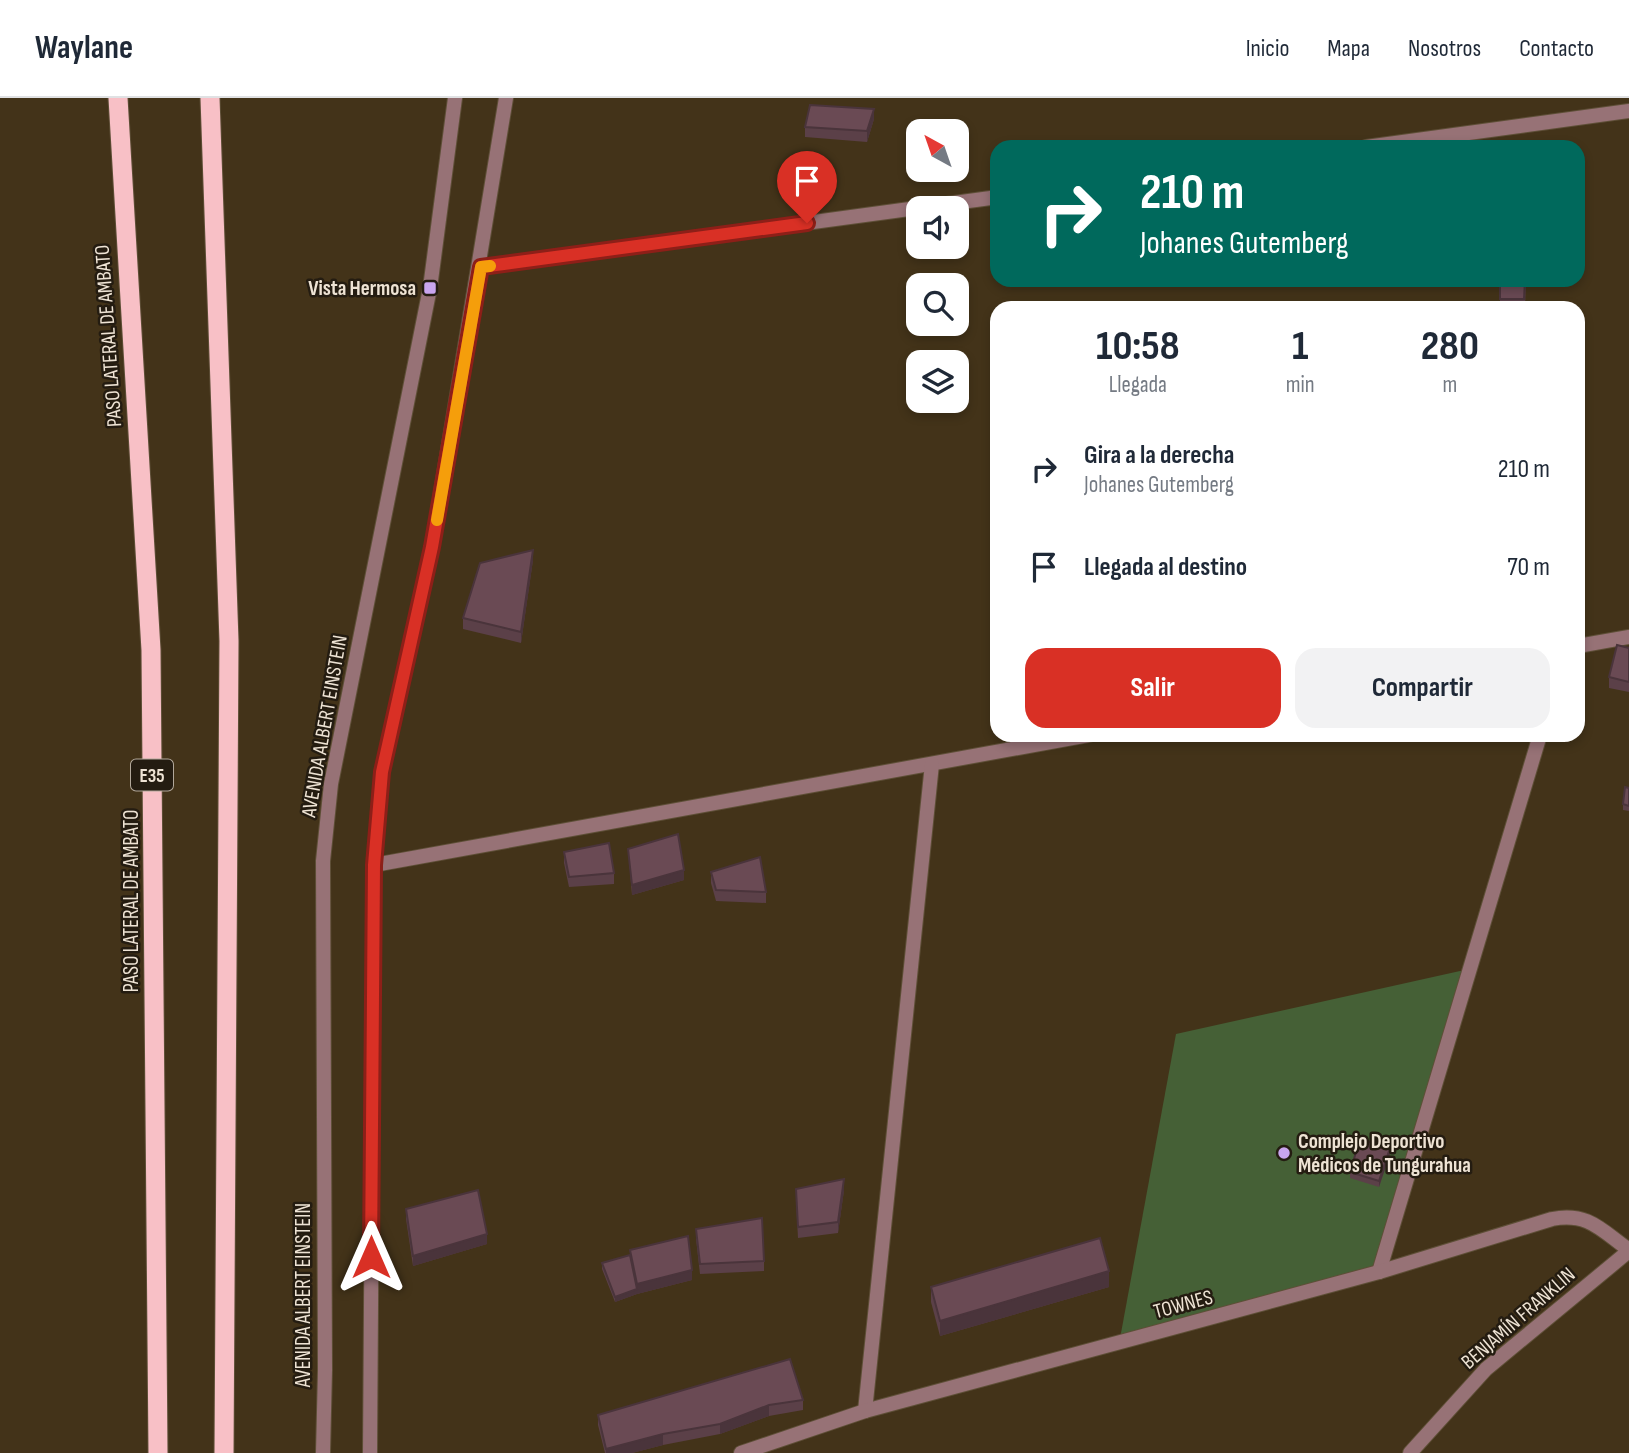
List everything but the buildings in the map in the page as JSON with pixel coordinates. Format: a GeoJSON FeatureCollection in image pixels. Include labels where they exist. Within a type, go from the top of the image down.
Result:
{"type":"FeatureCollection","features":[{"type":"Feature","properties":{"kind":"highway","name":"PASO LATERAL DE AMBATO"},"geometry":{"type":"LineString","coordinates":[[118,98],[151,650],[158,1453]]}},
{"type":"Feature","properties":{"kind":"highway"},"geometry":{"type":"LineString","coordinates":[[210,98],[229,641],[224,1453]]}},
{"type":"Feature","properties":{"kind":"street","name":"AVENIDA ALBERT EINSTEIN"},"geometry":{"type":"LineString","coordinates":[[323,1453],[323,886],[331,784],[430,288],[455,98]]}},
{"type":"Feature","properties":{"kind":"street"},"geometry":{"type":"LineString","coordinates":[[370,1453],[374,865],[382,772],[432,547],[481,267],[506,98]]}},
{"type":"Feature","properties":{"kind":"street"},"geometry":{"type":"LineString","coordinates":[[1417,140],[1629,111]]}},
{"type":"Feature","properties":{"kind":"street"},"geometry":{"type":"LineString","coordinates":[[481,267],[990,198]]}},
{"type":"Feature","properties":{"kind":"street"},"geometry":{"type":"LineString","coordinates":[[1585,645],[1629,637]]}},
{"type":"Feature","properties":{"kind":"street"},"geometry":{"type":"LineString","coordinates":[[374,865],[1051,742]]}},
{"type":"Feature","properties":{"kind":"street"},"geometry":{"type":"LineString","coordinates":[[1379,1272],[1538,742]]}},
{"type":"Feature","properties":{"kind":"street"},"geometry":{"type":"LineString","coordinates":[[864,1411],[932,764]]}},
{"type":"Feature","properties":{"kind":"street","name":"TOWNES"},"geometry":{"type":"LineString","coordinates":[[741,1453],[864,1411],[1379,1272],[1573,1215],[1592,1223],[1629,1251]]}},
{"type":"Feature","properties":{"kind":"street","name":"BENJAMÍN FRANKLIN"},"geometry":{"type":"LineString","coordinates":[[1410,1453],[1486,1369],[1629,1251]]}},
{"type":"Feature","properties":{"kind":"green space","name":"Complejo Deportivo Médicos de Tungurahua"},"geometry":{"type":"Polygon","coordinates":[[[1469,969],[1379,1272],[1119,1344],[1176,1034],[1469,969]]]}},
{"type":"Feature","properties":{"kind":"slow traffic"},"geometry":{"type":"LineString","coordinates":[[437,520],[481,267],[490,266]]}},
{"type":"Feature","properties":{"kind":"place","name":"Vista Hermosa"},"geometry":{"type":"Point","coordinates":[430,288]}},
{"type":"Feature","properties":{"kind":"place","name":"Complejo Deportivo Médicos de Tungurahua"},"geometry":{"type":"Point","coordinates":[1284,1153]}},
{"type":"Feature","properties":{"kind":"route"},"geometry":{"type":"LineString","coordinates":[[371,1257],[374,865],[382,772],[432,547],[481,267],[807,223]]}}]}
